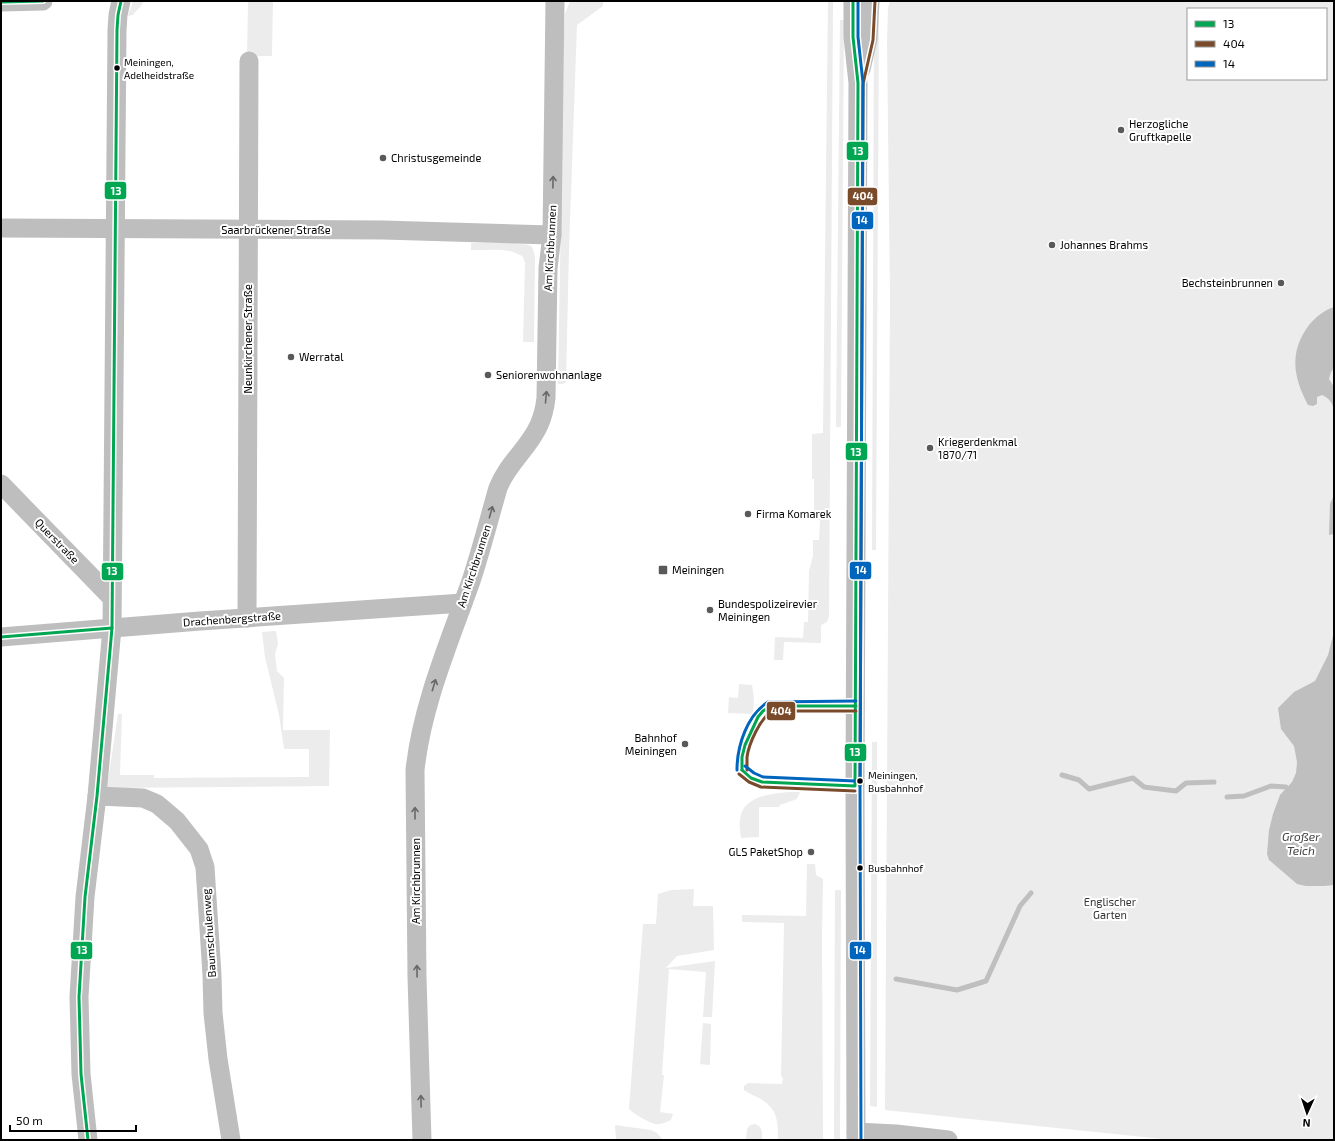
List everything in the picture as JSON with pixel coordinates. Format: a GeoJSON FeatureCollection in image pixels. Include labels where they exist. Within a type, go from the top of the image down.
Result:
{"type":"FeatureCollection","features":[{"type":"Feature","properties":{"kind":"street"},"geometry":{"type":"LineString","coordinates":[[1,2],[43,1]]}},
{"type":"Feature","properties":{"kind":"street"},"geometry":{"type":"LineString","coordinates":[[88,1140],[81,1074],[79,997],[85,897],[97,796],[112,628],[117,30],[121,1]]}},
{"type":"Feature","properties":{"kind":"street","name":"Am Kirchbrunnen"},"geometry":{"type":"LineString","coordinates":[[422,1140],[417,977],[415,770],[417,751],[435,683],[471,580],[502,478],[539,426],[544,412],[546,398],[548,268],[552,234],[555,1]]}},
{"type":"Feature","properties":{"kind":"street"},"geometry":{"type":"LineString","coordinates":[[853,1],[853,38],[858,83],[855,786],[856,1136],[881,1133],[948,1140]]}},
{"type":"Feature","properties":{"kind":"street"},"geometry":{"type":"LineString","coordinates":[[858,83],[868,39],[870,1]]}},
{"type":"Feature","properties":{"kind":"street","name":"Neunkirchener Straße"},"geometry":{"type":"LineString","coordinates":[[247,618],[249,61]]}},
{"type":"Feature","properties":{"kind":"street","name":"Saarbrückener Straße"},"geometry":{"type":"LineString","coordinates":[[1,228],[391,231],[552,234]]}},
{"type":"Feature","properties":{"kind":"street","name":"Querstraße"},"geometry":{"type":"LineString","coordinates":[[1,484],[112,598]]}},
{"type":"Feature","properties":{"kind":"street","name":"Drachenbergstraße"},"geometry":{"type":"LineString","coordinates":[[1,637],[463,603]]}},
{"type":"Feature","properties":{"kind":"street","name":"Baumschulenweg"},"geometry":{"type":"LineString","coordinates":[[97,796],[143,798],[157,804],[177,821],[199,849],[205,866],[214,1020],[218,1059],[231,1140]]}},
{"type":"Feature","properties":{"kind":"green space"},"geometry":{"type":"Polygon","coordinates":[[[133,1],[144,1],[133,15],[128,16],[133,1]]]}},
{"type":"Feature","properties":{"kind":"green space"},"geometry":{"type":"Polygon","coordinates":[[[248,1],[273,1],[272,56],[247,56],[248,1]]]}},
{"type":"Feature","properties":{"kind":"green space"},"geometry":{"type":"Polygon","coordinates":[[[570,1],[603,1],[603,6],[577,25],[566,382],[563,384],[558,384],[564,34],[565,14],[570,1]]]}},
{"type":"Feature","properties":{"kind":"green space"},"geometry":{"type":"Polygon","coordinates":[[[828,1],[833,1],[829,616],[827,622],[821,625],[821,643],[784,642],[783,660],[774,660],[775,637],[803,638],[804,622],[808,622],[809,571],[813,556],[813,540],[819,540],[820,520],[814,520],[812,434],[823,433],[828,1]]]}},
{"type":"Feature","properties":{"kind":"green space","name":"Englischer Garten"},"geometry":{"type":"Polygon","coordinates":[[[890,1],[1334,1],[1334,1140],[1172,1140],[885,1110],[890,296],[887,41],[888,8],[890,1]]]}},
{"type":"Feature","properties":{"kind":"green space"},"geometry":{"type":"Polygon","coordinates":[[[840,20],[844,20],[841,427],[836,427],[840,20]]]}},
{"type":"Feature","properties":{"kind":"green space"},"geometry":{"type":"Polygon","coordinates":[[[874,21],[879,21],[876,550],[872,550],[874,21]]]}},
{"type":"Feature","properties":{"kind":"green space"},"geometry":{"type":"Polygon","coordinates":[[[471,243],[513,243],[532,247],[535,257],[534,342],[523,342],[525,263],[523,257],[511,251],[505,250],[471,250],[471,243]]]}},
{"type":"Feature","properties":{"kind":"green space"},"geometry":{"type":"Polygon","coordinates":[[[276,631],[278,644],[275,654],[277,671],[284,678],[283,730],[330,730],[329,786],[107,788],[118,714],[122,714],[120,775],[154,775],[154,778],[309,777],[309,749],[284,749],[279,715],[265,657],[262,632],[276,631]]]}},
{"type":"Feature","properties":{"kind":"green space"},"geometry":{"type":"Polygon","coordinates":[[[739,684],[752,685],[754,698],[753,714],[728,713],[729,697],[738,698],[739,684]]]}},
{"type":"Feature","properties":{"kind":"green space"},"geometry":{"type":"Polygon","coordinates":[[[872,742],[877,742],[877,1107],[870,1106],[872,742]]]}},
{"type":"Feature","properties":{"kind":"green space"},"geometry":{"type":"Polygon","coordinates":[[[800,792],[797,799],[780,805],[779,807],[759,807],[759,837],[741,838],[740,819],[742,811],[746,805],[766,795],[800,792]]]}},
{"type":"Feature","properties":{"kind":"green space"},"geometry":{"type":"Polygon","coordinates":[[[807,864],[815,864],[816,875],[823,879],[823,1140],[778,1140],[776,1116],[771,1107],[761,1099],[744,1090],[744,1086],[748,1083],[782,1084],[784,923],[742,922],[742,915],[806,916],[807,864]]]}},
{"type":"Feature","properties":{"kind":"green space"},"geometry":{"type":"Polygon","coordinates":[[[694,889],[693,906],[713,906],[714,950],[677,956],[666,968],[715,961],[712,1017],[703,1017],[706,972],[669,969],[662,1075],[664,1075],[660,1112],[673,1114],[671,1120],[661,1124],[655,1124],[641,1118],[629,1109],[643,924],[656,924],[658,894],[671,890],[694,889]]]}},
{"type":"Feature","properties":{"kind":"green space"},"geometry":{"type":"Polygon","coordinates":[[[835,890],[841,890],[840,1140],[834,1140],[835,890]]]}},
{"type":"Feature","properties":{"kind":"green space"},"geometry":{"type":"Polygon","coordinates":[[[703,1023],[711,1024],[710,1065],[700,1064],[703,1023]]]}},
{"type":"Feature","properties":{"kind":"green space"},"geometry":{"type":"Polygon","coordinates":[[[755,1124],[761,1128],[762,1140],[746,1140],[747,1129],[750,1125],[755,1124]]]}},
{"type":"Feature","properties":{"kind":"green space"},"geometry":{"type":"Polygon","coordinates":[[[615,1125],[651,1130],[657,1133],[663,1140],[616,1140],[615,1125]]]}},
{"type":"Feature","properties":{"kind":"water"},"geometry":{"type":"Polygon","coordinates":[[[1334,307],[1334,368],[1329,379],[1334,387],[1334,410],[1327,397],[1322,395],[1317,397],[1317,404],[1313,406],[1308,405],[1299,384],[1295,364],[1298,345],[1309,325],[1320,314],[1334,307]]]}},
{"type":"Feature","properties":{"kind":"water"},"geometry":{"type":"Polygon","coordinates":[[[1334,495],[1334,534],[1329,535],[1330,504],[1334,495]]]}},
{"type":"Feature","properties":{"kind":"water","name":"Großer Teich"},"geometry":{"type":"Polygon","coordinates":[[[1334,632],[1334,885],[1306,886],[1297,884],[1269,860],[1267,854],[1269,830],[1273,814],[1280,795],[1292,782],[1296,773],[1297,762],[1294,746],[1281,729],[1278,708],[1294,692],[1315,681],[1328,655],[1334,632]]]}},
{"type":"Feature","properties":{"kind":"waterway"},"geometry":{"type":"LineString","coordinates":[[1062,775],[1079,780],[1089,789],[1133,778],[1144,787],[1176,791],[1186,783],[1214,782]]}},
{"type":"Feature","properties":{"kind":"waterway"},"geometry":{"type":"LineString","coordinates":[[1227,797],[1244,796],[1271,786],[1286,787]]}},
{"type":"Feature","properties":{"kind":"waterway"},"geometry":{"type":"LineString","coordinates":[[896,979],[957,990],[986,981],[1020,906],[1031,893]]}},
{"type":"Feature","properties":{"kind":"transit line","name":"13"},"geometry":{"type":"LineString","coordinates":[[1,2],[43,1]]}},
{"type":"Feature","properties":{"kind":"transit line","name":"13"},"geometry":{"type":"LineString","coordinates":[[88,1140],[81,1074],[79,997],[85,897],[97,796],[112,628],[117,30],[121,1]]}},
{"type":"Feature","properties":{"kind":"transit line","name":"13"},"geometry":{"type":"LineString","coordinates":[[742,770],[751,778],[762,782],[855,786],[858,83],[853,37],[853,1]]}},
{"type":"Feature","properties":{"kind":"transit line","name":"14"},"geometry":{"type":"LineString","coordinates":[[858,1],[858,37],[863,83],[860,786],[861,1140]]}},
{"type":"Feature","properties":{"kind":"transit line","name":"404"},"geometry":{"type":"LineString","coordinates":[[860,786],[863,84],[873,40],[875,1]]}},
{"type":"Feature","properties":{"kind":"transit line","name":"13"},"geometry":{"type":"LineString","coordinates":[[1,637],[112,628]]}},
{"type":"Feature","properties":{"kind":"transit line","name":"14"},"geometry":{"type":"LineString","coordinates":[[737,770],[737,761],[741,741],[749,723],[754,715],[768,702],[856,701]]}},
{"type":"Feature","properties":{"kind":"transit line","name":"13"},"geometry":{"type":"LineString","coordinates":[[742,770],[742,757],[745,745],[758,717],[763,711],[771,706],[856,706]]}},
{"type":"Feature","properties":{"kind":"transit line","name":"404"},"geometry":{"type":"LineString","coordinates":[[747,770],[748,751],[753,738],[759,725],[772,711],[856,711]]}},
{"type":"Feature","properties":{"kind":"transit line","name":"14"},"geometry":{"type":"LineString","coordinates":[[745,766],[754,773],[763,777],[855,781]]}},
{"type":"Feature","properties":{"kind":"transit line","name":"404"},"geometry":{"type":"LineString","coordinates":[[739,774],[749,782],[761,787],[855,791]]}},
{"type":"Feature","properties":{"kind":"place","name":"Meiningen, Adelheidstraße"},"geometry":{"type":"Point","coordinates":[117,68]}},
{"type":"Feature","properties":{"kind":"place","name":"Herzogliche Gruftkapelle"},"geometry":{"type":"Point","coordinates":[1121,130]}},
{"type":"Feature","properties":{"kind":"place","name":"Christusgemeinde"},"geometry":{"type":"Point","coordinates":[383,158]}},
{"type":"Feature","properties":{"kind":"place","name":"Johannes Brahms"},"geometry":{"type":"Point","coordinates":[1052,245]}},
{"type":"Feature","properties":{"kind":"place","name":"Bechsteinbrunnen"},"geometry":{"type":"Point","coordinates":[1281,283]}},
{"type":"Feature","properties":{"kind":"place","name":"Werratal"},"geometry":{"type":"Point","coordinates":[291,357]}},
{"type":"Feature","properties":{"kind":"place","name":"Seniorenwohnanlage"},"geometry":{"type":"Point","coordinates":[488,375]}},
{"type":"Feature","properties":{"kind":"place","name":"Kriegerdenkmal 1870/71"},"geometry":{"type":"Point","coordinates":[930,448]}},
{"type":"Feature","properties":{"kind":"place","name":"Firma Komarek"},"geometry":{"type":"Point","coordinates":[748,514]}},
{"type":"Feature","properties":{"kind":"place","name":"Meiningen"},"geometry":{"type":"Point","coordinates":[663,570]}},
{"type":"Feature","properties":{"kind":"place","name":"Bundespolizeirevier Meiningen"},"geometry":{"type":"Point","coordinates":[710,610]}},
{"type":"Feature","properties":{"kind":"place","name":"Bahnhof Meiningen"},"geometry":{"type":"Point","coordinates":[685,744]}},
{"type":"Feature","properties":{"kind":"place","name":"Meiningen, Busbahnhof"},"geometry":{"type":"Point","coordinates":[860,781]}},
{"type":"Feature","properties":{"kind":"place","name":"GLS PaketShop"},"geometry":{"type":"Point","coordinates":[811,852]}},
{"type":"Feature","properties":{"kind":"place","name":"Busbahnhof"},"geometry":{"type":"Point","coordinates":[860,868]}}]}
